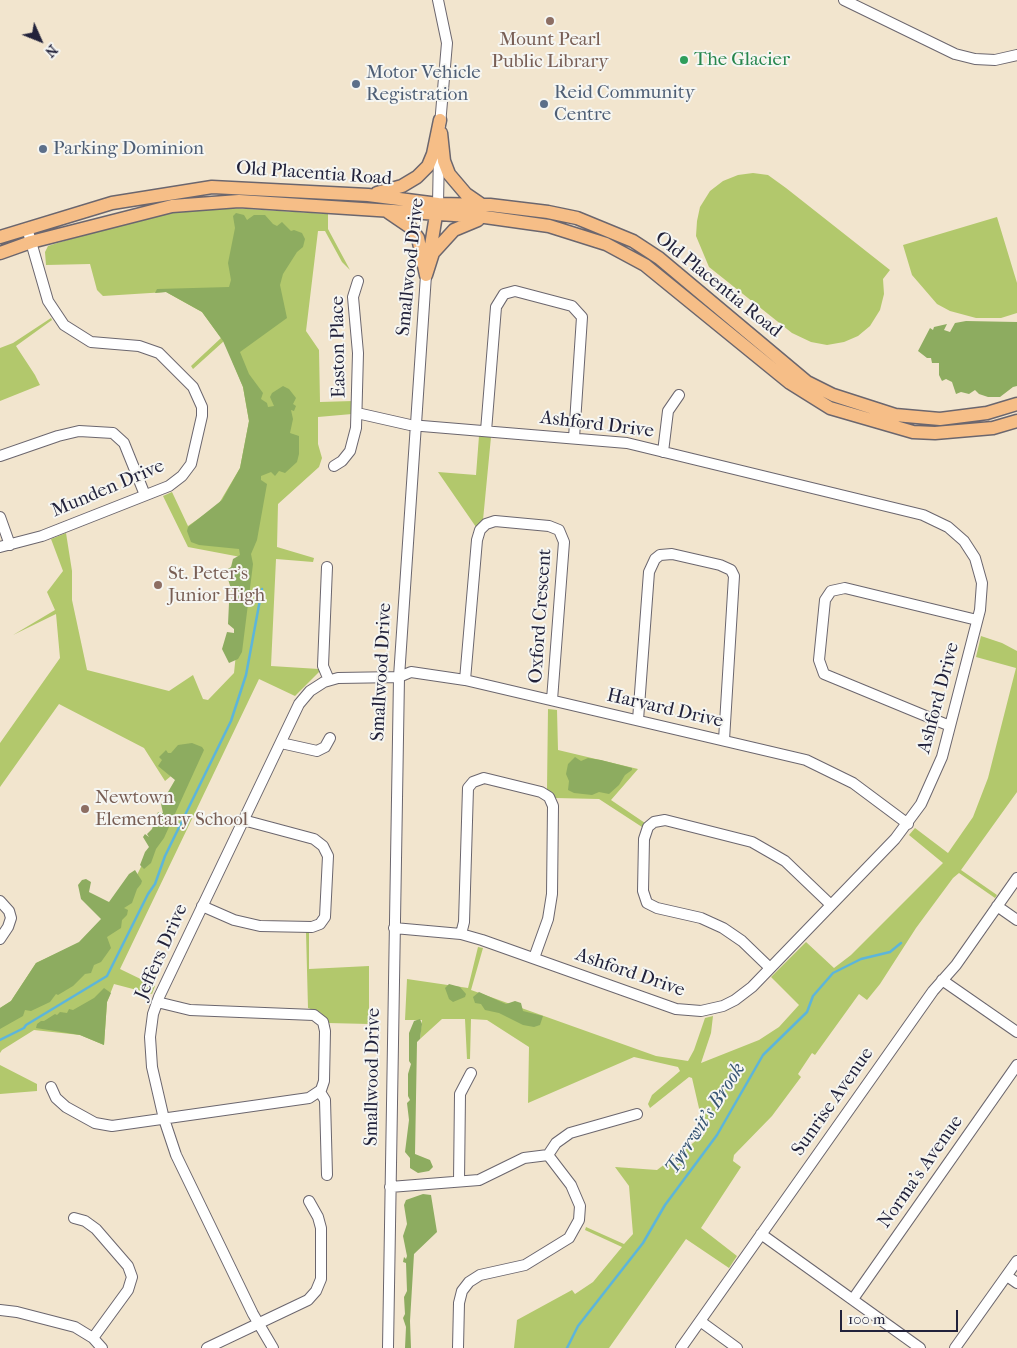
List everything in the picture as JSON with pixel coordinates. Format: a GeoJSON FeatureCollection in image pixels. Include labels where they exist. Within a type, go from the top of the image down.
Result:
{"type":"FeatureCollection","features":[{"type":"Feature","properties":{"kind":"main road"},"geometry":{"type":"LineString","coordinates":[[368,195],[402,186],[417,177],[428,166],[433,154],[440,120]]}},
{"type":"Feature","properties":{"kind":"main road"},"geometry":{"type":"LineString","coordinates":[[426,275],[434,253],[454,230],[488,211],[466,194],[450,174],[444,161],[440,120]]}},
{"type":"Feature","properties":{"kind":"main road","name":"Old Placentia Road"},"geometry":{"type":"LineString","coordinates":[[0,237],[112,203],[212,187],[368,195],[437,210]]}},
{"type":"Feature","properties":{"kind":"main road","name":"Old Placentia Road"},"geometry":{"type":"LineString","coordinates":[[0,253],[31,242],[172,206],[239,201],[386,211],[488,211],[577,218],[633,241],[659,258],[807,382],[841,398],[894,415],[940,420],[988,413],[1017,404]]}},
{"type":"Feature","properties":{"kind":"main road","name":"Smallwood Drive"},"geometry":{"type":"LineString","coordinates":[[426,275],[437,210]]}},
{"type":"Feature","properties":{"kind":"main road"},"geometry":{"type":"LineString","coordinates":[[386,211],[410,227],[418,238],[426,275]]}},
{"type":"Feature","properties":{"kind":"main road","name":"Old Placentia Road"},"geometry":{"type":"LineString","coordinates":[[488,211],[549,226],[606,244],[645,265],[790,383],[808,396],[836,411],[913,432],[935,433],[993,428],[1017,421]]}},
{"type":"Feature","properties":{"kind":"street","name":"Smallwood Drive"},"geometry":{"type":"LineString","coordinates":[[437,210],[440,120],[447,43],[438,0]]}},
{"type":"Feature","properties":{"kind":"street"},"geometry":{"type":"LineString","coordinates":[[844,0],[955,54],[974,60],[995,60],[1017,55]]}},
{"type":"Feature","properties":{"kind":"street","name":"Munden Drive"},"geometry":{"type":"LineString","coordinates":[[5,546],[42,536],[169,486],[182,476],[191,464],[201,422],[202,407],[199,396],[187,380],[159,353],[139,346],[90,342],[64,325],[48,302],[27,229]]}},
{"type":"Feature","properties":{"kind":"street","name":"Smallwood Drive"},"geometry":{"type":"LineString","coordinates":[[388,1348],[398,677],[426,275]]}},
{"type":"Feature","properties":{"kind":"street","name":"Easton Place"},"geometry":{"type":"LineString","coordinates":[[334,466],[342,461],[350,450],[357,413],[358,346],[352,297],[358,281]]}},
{"type":"Feature","properties":{"kind":"street"},"geometry":{"type":"LineString","coordinates":[[486,431],[496,308],[501,297],[515,291],[572,306],[582,317],[574,438]]}},
{"type":"Feature","properties":{"kind":"street"},"geometry":{"type":"LineString","coordinates":[[663,452],[668,411],[679,395]]}},
{"type":"Feature","properties":{"kind":"street","name":"Easton Place"},"geometry":{"type":"LineString","coordinates":[[357,413],[417,425]]}},
{"type":"Feature","properties":{"kind":"street","name":"Ashford Drive"},"geometry":{"type":"LineString","coordinates":[[394,928],[461,934],[671,1007],[694,1011],[716,1008],[735,1000],[770,968],[908,824],[931,785],[950,726],[977,620],[982,590],[977,564],[959,536],[936,520],[627,443],[417,425]]}},
{"type":"Feature","properties":{"kind":"street"},"geometry":{"type":"LineString","coordinates":[[0,456],[58,436],[79,432],[113,433],[124,443],[145,495]]}},
{"type":"Feature","properties":{"kind":"street"},"geometry":{"type":"LineString","coordinates":[[0,517],[5,546]]}},
{"type":"Feature","properties":{"kind":"street","name":"Oxford Crescent"},"geometry":{"type":"LineString","coordinates":[[466,680],[477,540],[480,530],[486,524],[495,521],[550,526],[558,530],[564,542],[552,700]]}},
{"type":"Feature","properties":{"kind":"street"},"geometry":{"type":"LineString","coordinates":[[638,720],[649,572],[655,559],[660,555],[672,554],[720,565],[731,570],[734,576],[731,652],[724,740]]}},
{"type":"Feature","properties":{"kind":"street"},"geometry":{"type":"LineString","coordinates":[[327,567],[323,666],[329,680]]}},
{"type":"Feature","properties":{"kind":"street"},"geometry":{"type":"LineString","coordinates":[[950,726],[824,674],[819,660],[825,600],[831,591],[845,588],[977,620]]}},
{"type":"Feature","properties":{"kind":"street","name":"Harvard Drive"},"geometry":{"type":"LineString","coordinates":[[398,677],[411,672],[466,680],[796,757],[821,766],[853,783],[908,824]]}},
{"type":"Feature","properties":{"kind":"street","name":"Jeffers Drive"},"geometry":{"type":"LineString","coordinates":[[273,1348],[258,1323],[180,1163],[164,1120],[150,1052],[152,1020],[157,1002],[202,906],[302,700],[315,687],[329,680],[347,677],[398,677]]}},
{"type":"Feature","properties":{"kind":"street"},"geometry":{"type":"LineString","coordinates":[[281,743],[317,751],[323,750],[330,738]]}},
{"type":"Feature","properties":{"kind":"street"},"geometry":{"type":"LineString","coordinates":[[461,934],[464,922],[468,788],[473,782],[484,778],[541,792],[549,797],[553,806],[552,894],[546,926],[534,958]]}},
{"type":"Feature","properties":{"kind":"street"},"geometry":{"type":"LineString","coordinates":[[202,906],[234,920],[260,926],[312,927],[320,924],[325,917],[328,856],[324,846],[314,839],[243,820]]}},
{"type":"Feature","properties":{"kind":"street"},"geometry":{"type":"LineString","coordinates":[[770,968],[742,941],[723,928],[701,918],[656,908],[648,903],[643,894],[643,874],[644,835],[648,827],[654,822],[665,820],[752,842],[785,861],[831,905]]}},
{"type":"Feature","properties":{"kind":"street","name":"Sunrise Avenue"},"geometry":{"type":"LineString","coordinates":[[681,1348],[942,980],[1017,878]]}},
{"type":"Feature","properties":{"kind":"street"},"geometry":{"type":"LineString","coordinates":[[0,901],[9,911],[11,918],[8,927],[0,939]]}},
{"type":"Feature","properties":{"kind":"street"},"geometry":{"type":"LineString","coordinates":[[998,906],[1017,920]]}},
{"type":"Feature","properties":{"kind":"street"},"geometry":{"type":"LineString","coordinates":[[942,980],[1017,1032]]}},
{"type":"Feature","properties":{"kind":"street"},"geometry":{"type":"LineString","coordinates":[[51,1087],[62,1104],[99,1124],[116,1126],[309,1098],[320,1092],[324,1081],[325,1031],[323,1022],[317,1016],[308,1013],[190,1010],[157,1002]]}},
{"type":"Feature","properties":{"kind":"street","name":"Norma's Avenue"},"geometry":{"type":"LineString","coordinates":[[853,1299],[1017,1065]]}},
{"type":"Feature","properties":{"kind":"street"},"geometry":{"type":"LineString","coordinates":[[459,1181],[460,1094],[471,1073]]}},
{"type":"Feature","properties":{"kind":"street"},"geometry":{"type":"LineString","coordinates":[[320,1092],[325,1100],[327,1175]]}},
{"type":"Feature","properties":{"kind":"street"},"geometry":{"type":"LineString","coordinates":[[548,1155],[556,1142],[566,1135],[637,1114]]}},
{"type":"Feature","properties":{"kind":"street"},"geometry":{"type":"LineString","coordinates":[[390,1187],[479,1180],[524,1158],[548,1155]]}},
{"type":"Feature","properties":{"kind":"street"},"geometry":{"type":"LineString","coordinates":[[458,1348],[459,1303],[462,1292],[469,1282],[480,1275],[525,1265],[569,1238],[577,1227],[580,1213],[577,1199],[571,1185],[548,1155]]}},
{"type":"Feature","properties":{"kind":"street"},"geometry":{"type":"LineString","coordinates":[[207,1348],[308,1300],[318,1288],[321,1280],[321,1228],[318,1217],[309,1201]]}},
{"type":"Feature","properties":{"kind":"street"},"geometry":{"type":"LineString","coordinates":[[74,1218],[85,1221],[96,1229],[128,1266],[132,1277],[128,1290],[93,1338]]}},
{"type":"Feature","properties":{"kind":"street"},"geometry":{"type":"LineString","coordinates":[[761,1234],[920,1348]]}},
{"type":"Feature","properties":{"kind":"street"},"geometry":{"type":"LineString","coordinates":[[955,1348],[1017,1261]]}},
{"type":"Feature","properties":{"kind":"street"},"geometry":{"type":"LineString","coordinates":[[1007,1276],[1017,1283]]}},
{"type":"Feature","properties":{"kind":"street"},"geometry":{"type":"LineString","coordinates":[[0,1310],[68,1325],[93,1338],[102,1348]]}},
{"type":"Feature","properties":{"kind":"street"},"geometry":{"type":"LineString","coordinates":[[700,1321],[737,1348]]}},
{"type":"Feature","properties":{"kind":"green space"},"geometry":{"type":"Polygon","coordinates":[[[753,173],[768,175],[890,270],[883,279],[884,294],[880,310],[870,326],[858,336],[844,342],[827,345],[811,342],[792,333],[709,267],[696,236],[700,207],[710,191],[723,181],[738,175],[753,173]]]}},
{"type":"Feature","properties":{"kind":"green space"},"geometry":{"type":"Polygon","coordinates":[[[231,208],[328,214],[328,229],[350,270],[342,262],[325,231],[318,231],[306,331],[319,350],[320,402],[353,401],[352,414],[318,417],[318,444],[322,458],[319,467],[278,504],[277,547],[314,558],[313,562],[276,559],[271,666],[319,669],[319,672],[295,696],[259,679],[120,969],[155,986],[152,994],[114,984],[107,1002],[104,1045],[80,1035],[34,1030],[0,1053],[0,1008],[11,1001],[36,963],[111,928],[188,771],[182,767],[165,781],[144,748],[59,704],[0,787],[0,743],[60,658],[56,614],[13,635],[55,610],[47,592],[63,571],[51,539],[66,533],[72,571],[72,600],[87,670],[169,691],[193,675],[203,699],[208,700],[234,673],[246,558],[188,547],[163,496],[172,492],[188,526],[218,505],[240,468],[249,421],[243,387],[224,341],[193,369],[191,366],[221,338],[202,312],[166,292],[103,296],[97,290],[90,264],[46,265],[45,252],[48,246],[143,218],[171,213],[231,208]]]}},
{"type":"Feature","properties":{"kind":"green space"},"geometry":{"type":"Polygon","coordinates":[[[236,213],[244,215],[247,220],[254,215],[265,215],[277,226],[282,222],[291,231],[294,230],[302,233],[305,239],[303,247],[297,252],[283,274],[280,285],[287,318],[240,352],[249,374],[263,393],[261,399],[267,403],[268,407],[274,406],[270,397],[272,393],[283,386],[289,389],[296,398],[293,404],[296,406],[294,411],[291,410],[293,419],[290,433],[299,436],[299,454],[297,462],[285,473],[279,471],[275,476],[271,472],[261,476],[261,480],[267,484],[257,540],[251,554],[253,564],[242,652],[238,659],[229,663],[222,649],[227,632],[234,633],[234,629],[228,624],[229,603],[233,595],[227,576],[231,573],[228,569],[231,567],[233,559],[240,555],[239,549],[199,545],[191,542],[187,531],[188,527],[222,500],[240,468],[249,421],[243,387],[223,341],[202,312],[166,292],[155,293],[157,289],[229,287],[231,280],[228,263],[235,228],[233,216],[236,213]]]}},
{"type":"Feature","properties":{"kind":"green space"},"geometry":{"type":"Polygon","coordinates":[[[997,217],[1017,283],[1017,313],[1001,318],[976,318],[950,311],[937,304],[912,275],[903,245],[997,217]]]}},
{"type":"Feature","properties":{"kind":"green space"},"geometry":{"type":"Polygon","coordinates":[[[51,318],[52,320],[16,346],[40,385],[0,401],[0,348],[13,343],[51,318]]]}},
{"type":"Feature","properties":{"kind":"green space"},"geometry":{"type":"Polygon","coordinates":[[[966,321],[1017,322],[1017,386],[1000,397],[988,397],[979,394],[975,390],[969,394],[961,392],[956,394],[952,382],[946,379],[942,381],[939,375],[939,363],[932,363],[931,358],[927,358],[918,351],[930,328],[933,330],[934,327],[947,324],[944,330],[950,332],[955,323],[966,321]]]}},
{"type":"Feature","properties":{"kind":"green space"},"geometry":{"type":"Polygon","coordinates":[[[479,436],[491,437],[483,520],[476,527],[438,472],[476,475],[479,436]]]}},
{"type":"Feature","properties":{"kind":"green space"},"geometry":{"type":"Polygon","coordinates":[[[981,636],[1002,643],[1017,651],[1017,792],[961,870],[997,895],[995,898],[959,873],[953,878],[916,928],[880,984],[867,1000],[859,994],[815,1055],[812,1053],[798,1074],[801,1077],[772,1116],[734,1155],[733,1161],[741,1167],[701,1228],[737,1256],[729,1268],[686,1239],[609,1348],[514,1348],[517,1320],[572,1290],[575,1294],[593,1282],[622,1247],[585,1230],[586,1227],[624,1244],[633,1234],[629,1186],[615,1167],[657,1170],[705,1134],[692,1078],[689,1077],[650,1108],[648,1104],[652,1095],[680,1071],[678,1067],[634,1057],[528,1103],[529,1047],[487,1020],[471,1019],[470,1059],[467,1059],[465,1019],[442,1019],[420,1039],[422,1020],[405,1020],[407,979],[468,988],[478,947],[483,948],[471,990],[656,1056],[688,1061],[694,1050],[705,1018],[713,1016],[711,1033],[701,1063],[759,1040],[779,1027],[799,1005],[771,977],[806,942],[834,968],[851,955],[943,863],[909,835],[915,828],[948,853],[973,817],[988,778],[1016,668],[976,657],[981,636]]]}},
{"type":"Feature","properties":{"kind":"green space"},"geometry":{"type":"Polygon","coordinates":[[[548,709],[557,710],[558,750],[638,769],[611,800],[645,823],[642,827],[599,799],[555,798],[547,789],[548,709]]]}},
{"type":"Feature","properties":{"kind":"green space"},"geometry":{"type":"Polygon","coordinates":[[[192,743],[202,747],[204,750],[164,838],[156,849],[151,863],[144,869],[140,865],[149,847],[143,837],[145,834],[149,837],[147,834],[152,829],[158,812],[163,813],[161,804],[175,780],[158,766],[162,760],[159,757],[166,750],[168,753],[171,753],[178,745],[192,743]]]}},
{"type":"Feature","properties":{"kind":"green space"},"geometry":{"type":"Polygon","coordinates":[[[575,757],[581,761],[588,758],[601,760],[632,768],[632,770],[625,775],[619,785],[609,794],[599,792],[592,795],[574,793],[568,790],[569,781],[566,774],[568,764],[575,757]]]}},
{"type":"Feature","properties":{"kind":"green space"},"geometry":{"type":"Polygon","coordinates":[[[135,870],[142,881],[141,884],[132,903],[124,908],[128,910],[127,915],[122,920],[121,928],[107,937],[111,948],[101,962],[94,965],[91,973],[85,974],[73,986],[58,995],[56,994],[50,1002],[31,1011],[25,1010],[23,1016],[0,1029],[0,1008],[11,1001],[36,963],[79,942],[101,919],[81,899],[78,885],[82,880],[86,879],[91,882],[89,892],[109,902],[129,874],[135,870]]]}},
{"type":"Feature","properties":{"kind":"green space"},"geometry":{"type":"Polygon","coordinates":[[[306,932],[309,932],[309,969],[369,966],[369,1024],[328,1023],[321,1013],[308,1008],[306,932]]]}},
{"type":"Feature","properties":{"kind":"green space"},"geometry":{"type":"Polygon","coordinates":[[[449,984],[460,987],[466,994],[465,997],[453,1002],[449,999],[445,988],[449,984]]]}},
{"type":"Feature","properties":{"kind":"green space"},"geometry":{"type":"Polygon","coordinates":[[[104,988],[111,993],[107,1002],[104,1045],[80,1035],[36,1028],[37,1024],[41,1021],[60,1012],[67,1013],[69,1009],[73,1010],[94,998],[104,988]]]}},
{"type":"Feature","properties":{"kind":"green space"},"geometry":{"type":"Polygon","coordinates":[[[479,992],[506,1004],[515,1001],[521,1003],[523,1011],[543,1016],[540,1025],[534,1027],[523,1025],[499,1013],[485,1010],[481,1004],[475,1003],[473,997],[479,992]]]}},
{"type":"Feature","properties":{"kind":"green space"},"geometry":{"type":"Polygon","coordinates":[[[420,1019],[422,1024],[420,1039],[417,1042],[415,1154],[430,1160],[433,1167],[429,1171],[418,1173],[410,1168],[410,1158],[405,1152],[409,1120],[407,1103],[410,1100],[408,1096],[408,1074],[411,1064],[409,1061],[409,1033],[414,1021],[420,1019]]]}},
{"type":"Feature","properties":{"kind":"green space"},"geometry":{"type":"Polygon","coordinates":[[[0,1065],[37,1084],[37,1091],[0,1094],[0,1065]]]}},
{"type":"Feature","properties":{"kind":"green space"},"geometry":{"type":"Polygon","coordinates":[[[423,1194],[431,1195],[437,1232],[414,1254],[410,1321],[411,1348],[405,1348],[406,1327],[403,1318],[405,1314],[404,1297],[407,1291],[406,1263],[403,1262],[404,1257],[406,1259],[407,1256],[403,1236],[407,1224],[404,1205],[406,1200],[423,1194]]]}},
{"type":"Feature","properties":{"kind":"waterway"},"geometry":{"type":"LineString","coordinates":[[0,1040],[24,1028],[107,976],[148,894],[155,884],[165,856],[231,721],[246,675],[262,589]]}},
{"type":"Feature","properties":{"kind":"waterway","name":"Tyrrwit's Brook"},"geometry":{"type":"LineString","coordinates":[[567,1348],[578,1326],[643,1243],[665,1205],[717,1135],[763,1055],[807,1012],[813,996],[833,973],[861,959],[890,952],[901,943]]}},
{"type":"Feature","properties":{"kind":"place","name":"Mount Pearl Public Library"},"geometry":{"type":"Point","coordinates":[550,21]}},
{"type":"Feature","properties":{"kind":"place","name":"The Glacier"},"geometry":{"type":"Point","coordinates":[684,60]}},
{"type":"Feature","properties":{"kind":"place","name":"Motor Vehicle Registration"},"geometry":{"type":"Point","coordinates":[356,84]}},
{"type":"Feature","properties":{"kind":"place","name":"Reid Community Centre"},"geometry":{"type":"Point","coordinates":[544,104]}},
{"type":"Feature","properties":{"kind":"place","name":"Parking Dominion"},"geometry":{"type":"Point","coordinates":[43,149]}},
{"type":"Feature","properties":{"kind":"place","name":"St. Peter's Junior High"},"geometry":{"type":"Point","coordinates":[158,585]}},
{"type":"Feature","properties":{"kind":"place","name":"Newtown Elementary School"},"geometry":{"type":"Point","coordinates":[85,809]}}]}
